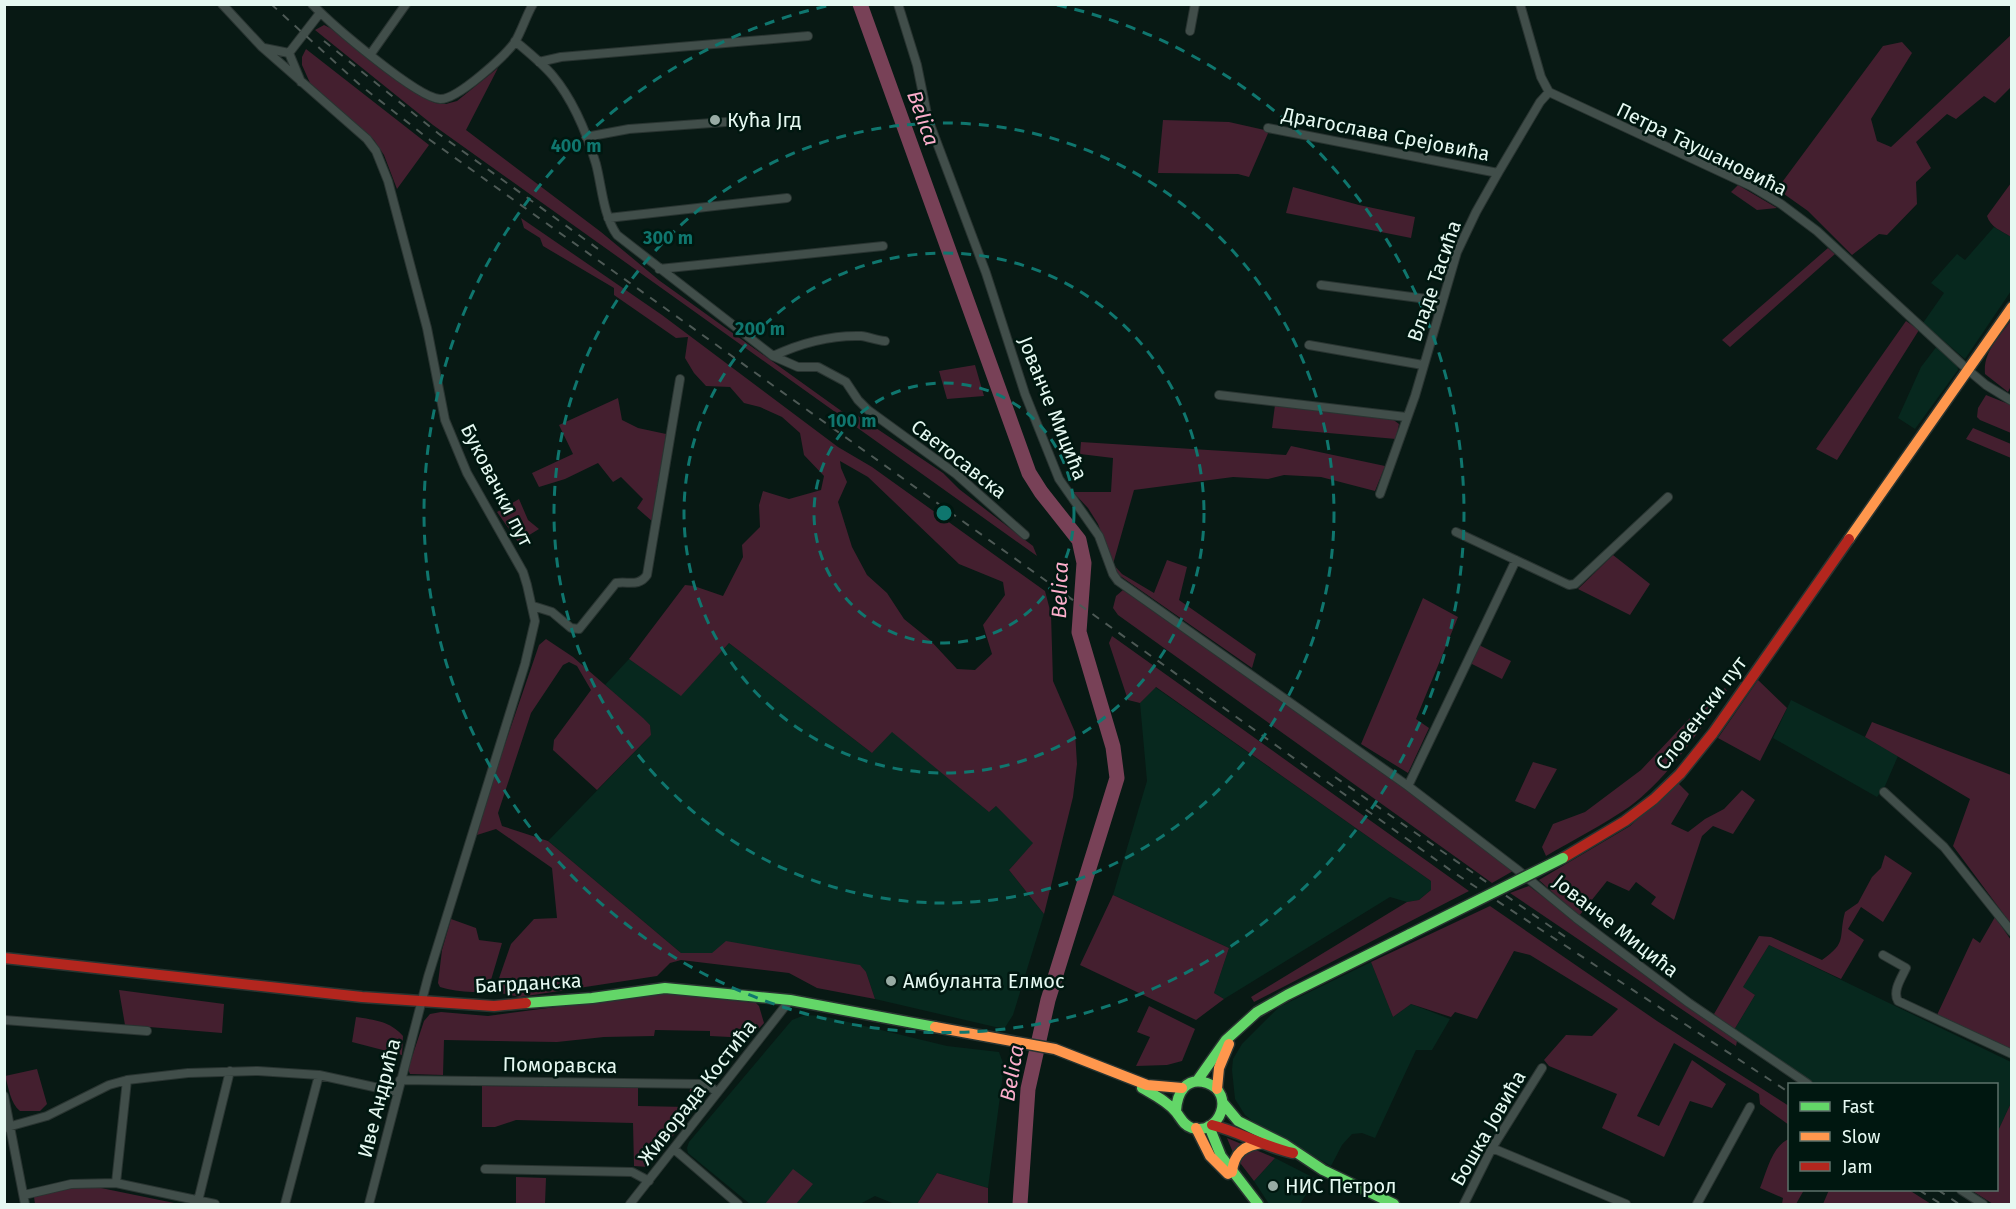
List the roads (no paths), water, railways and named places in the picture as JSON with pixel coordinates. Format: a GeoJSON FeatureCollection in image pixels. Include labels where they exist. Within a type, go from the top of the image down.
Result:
{"type":"FeatureCollection","features":[{"type":"Feature","properties":{"kind":"main road","name":"Словенски пут"},"geometry":{"type":"LineString","coordinates":[[1197,1081],[1219,1049],[1232,1035],[1271,1003],[1609,833],[1643,808],[1681,773],[1713,733],[2012,307]]}},
{"type":"Feature","properties":{"kind":"main road","name":"Багрданска"},"geometry":{"type":"LineString","coordinates":[[4,958],[352,996],[494,1006],[592,998],[665,988],[790,1000],[1055,1049],[1088,1060],[1131,1081]]}},
{"type":"Feature","properties":{"kind":"main road"},"geometry":{"type":"LineString","coordinates":[[1232,1035],[1219,1068],[1217,1089],[1223,1103],[1238,1121],[1284,1144],[1328,1172],[1394,1204]]}},
{"type":"Feature","properties":{"kind":"main road"},"geometry":{"type":"LineString","coordinates":[[1131,1081],[1156,1088],[1182,1088],[1197,1081],[1207,1083],[1217,1089]]}},
{"type":"Feature","properties":{"kind":"main road"},"geometry":{"type":"LineString","coordinates":[[1131,1081],[1176,1111]]}},
{"type":"Feature","properties":{"kind":"main road"},"geometry":{"type":"LineString","coordinates":[[1182,1088],[1175,1101],[1176,1111],[1183,1123],[1196,1128],[1211,1126],[1233,1130],[1284,1152],[1295,1153]]}},
{"type":"Feature","properties":{"kind":"main road"},"geometry":{"type":"LineString","coordinates":[[1211,1126],[1221,1114],[1223,1103]]}},
{"type":"Feature","properties":{"kind":"main road"},"geometry":{"type":"LineString","coordinates":[[1211,1126],[1221,1156],[1257,1204]]}},
{"type":"Feature","properties":{"kind":"main road"},"geometry":{"type":"LineString","coordinates":[[1196,1128],[1210,1156],[1242,1186]]}},
{"type":"Feature","properties":{"kind":"main road"},"geometry":{"type":"LineString","coordinates":[[1232,1172],[1234,1159],[1240,1150],[1251,1144],[1264,1143]]}},
{"type":"Feature","properties":{"kind":"street","name":"Буковачки пут"},"geometry":{"type":"LineString","coordinates":[[222,4],[262,47],[367,139],[376,151],[383,166],[427,328],[446,420],[467,473],[523,572],[532,606],[535,621],[525,664],[464,856],[422,1001]]}},
{"type":"Feature","properties":{"kind":"street"},"geometry":{"type":"LineString","coordinates":[[370,55],[406,4]]}},
{"type":"Feature","properties":{"kind":"street"},"geometry":{"type":"LineString","coordinates":[[289,53],[317,8],[370,55],[423,93],[439,99],[451,97],[494,65],[515,41],[533,4]]}},
{"type":"Feature","properties":{"kind":"street","name":"Јованче Мицића"},"geometry":{"type":"LineString","coordinates":[[898,4],[917,65],[928,120],[986,273],[1025,394],[1059,479],[1099,536],[1113,574],[1118,581],[1408,786],[1670,989],[1807,1083]]}},
{"type":"Feature","properties":{"kind":"street"},"geometry":{"type":"LineString","coordinates":[[1190,31],[1195,4]]}},
{"type":"Feature","properties":{"kind":"street"},"geometry":{"type":"LineString","coordinates":[[1520,4],[1541,77],[1549,92]]}},
{"type":"Feature","properties":{"kind":"street"},"geometry":{"type":"LineString","coordinates":[[539,62],[561,57],[808,36]]}},
{"type":"Feature","properties":{"kind":"street","name":"Светосавска"},"geometry":{"type":"LineString","coordinates":[[515,41],[554,77],[566,96],[586,137],[595,163],[608,218],[617,235],[773,356],[798,367],[818,367],[846,382],[868,410],[956,474],[1025,535]]}},
{"type":"Feature","properties":{"kind":"street"},"geometry":{"type":"LineString","coordinates":[[262,47],[289,53]]}},
{"type":"Feature","properties":{"kind":"street"},"geometry":{"type":"LineString","coordinates":[[289,53],[301,83]]}},
{"type":"Feature","properties":{"kind":"street","name":"Владе Тасића"},"geometry":{"type":"LineString","coordinates":[[1380,494],[1415,396],[1457,252],[1498,173],[1540,102],[1549,92]]}},
{"type":"Feature","properties":{"kind":"street","name":"Петра Таушановића"},"geometry":{"type":"LineString","coordinates":[[1549,92],[1751,186],[1781,204],[1826,239],[1968,370],[1986,385],[2012,401]]}},
{"type":"Feature","properties":{"kind":"street"},"geometry":{"type":"LineString","coordinates":[[586,137],[629,129],[753,120]]}},
{"type":"Feature","properties":{"kind":"street","name":"Драгослава Срејовића"},"geometry":{"type":"LineString","coordinates":[[1268,128],[1498,173]]}},
{"type":"Feature","properties":{"kind":"street"},"geometry":{"type":"LineString","coordinates":[[608,218],[787,198]]}},
{"type":"Feature","properties":{"kind":"street"},"geometry":{"type":"LineString","coordinates":[[659,269],[883,246]]}},
{"type":"Feature","properties":{"kind":"street"},"geometry":{"type":"LineString","coordinates":[[1321,285],[1442,301]]}},
{"type":"Feature","properties":{"kind":"street"},"geometry":{"type":"LineString","coordinates":[[773,356],[799,344],[812,341],[861,336],[885,341]]}},
{"type":"Feature","properties":{"kind":"street"},"geometry":{"type":"LineString","coordinates":[[1309,345],[1423,365]]}},
{"type":"Feature","properties":{"kind":"street"},"geometry":{"type":"LineString","coordinates":[[532,606],[552,612],[571,628],[579,628],[616,583],[638,583],[643,581],[647,575],[680,379]]}},
{"type":"Feature","properties":{"kind":"street"},"geometry":{"type":"LineString","coordinates":[[1219,395],[1406,417]]}},
{"type":"Feature","properties":{"kind":"street"},"geometry":{"type":"LineString","coordinates":[[1456,532],[1569,585],[1575,584],[1668,496]]}},
{"type":"Feature","properties":{"kind":"street"},"geometry":{"type":"LineString","coordinates":[[1408,786],[1516,560]]}},
{"type":"Feature","properties":{"kind":"street"},"geometry":{"type":"LineString","coordinates":[[1884,792],[1944,847],[2012,932]]}},
{"type":"Feature","properties":{"kind":"street"},"geometry":{"type":"LineString","coordinates":[[1883,955],[1906,968],[1896,991],[1895,996],[1898,1000],[2012,1054]]}},
{"type":"Feature","properties":{"kind":"street","name":"Живорада Костића"},"geometry":{"type":"LineString","coordinates":[[630,1204],[675,1150],[790,1000]]}},
{"type":"Feature","properties":{"kind":"street","name":"Иве Андрића"},"geometry":{"type":"LineString","coordinates":[[369,1204],[422,1001]]}},
{"type":"Feature","properties":{"kind":"street"},"geometry":{"type":"LineString","coordinates":[[4,1020],[147,1031]]}},
{"type":"Feature","properties":{"kind":"street","name":"Бошка Јовића"},"geometry":{"type":"LineString","coordinates":[[1464,1204],[1492,1148],[1542,1068]]}},
{"type":"Feature","properties":{"kind":"street"},"geometry":{"type":"LineString","coordinates":[[198,1201],[230,1071]]}},
{"type":"Feature","properties":{"kind":"street"},"geometry":{"type":"LineString","coordinates":[[7,1127],[47,1116],[109,1085],[127,1080],[230,1071],[319,1075],[397,1092]]}},
{"type":"Feature","properties":{"kind":"street"},"geometry":{"type":"LineString","coordinates":[[285,1204],[319,1075]]}},
{"type":"Feature","properties":{"kind":"street"},"geometry":{"type":"LineString","coordinates":[[116,1184],[127,1080]]}},
{"type":"Feature","properties":{"kind":"street","name":"Поморавска"},"geometry":{"type":"LineString","coordinates":[[400,1080],[702,1084],[711,1087],[717,1093]]}},
{"type":"Feature","properties":{"kind":"street"},"geometry":{"type":"LineString","coordinates":[[4,1096],[7,1127],[25,1204]]}},
{"type":"Feature","properties":{"kind":"street"},"geometry":{"type":"LineString","coordinates":[[1696,1204],[1750,1107]]}},
{"type":"Feature","properties":{"kind":"street"},"geometry":{"type":"LineString","coordinates":[[1492,1148],[1626,1204]]}},
{"type":"Feature","properties":{"kind":"street"},"geometry":{"type":"LineString","coordinates":[[675,1150],[738,1204]]}},
{"type":"Feature","properties":{"kind":"street"},"geometry":{"type":"LineString","coordinates":[[485,1169],[632,1172],[649,1181]]}},
{"type":"Feature","properties":{"kind":"street"},"geometry":{"type":"LineString","coordinates":[[24,1195],[71,1184],[116,1184],[215,1204]]}},
{"type":"Feature","properties":{"kind":"street"},"geometry":{"type":"LineString","coordinates":[[1963,1191],[1983,1204]]}},
{"type":"Feature","properties":{"kind":"waterway","name":"Belica"},"geometry":{"type":"LineString","coordinates":[[860,4],[1029,473],[1079,540],[1084,563],[1079,632],[1113,747],[1117,778],[1048,1000],[1028,1089],[1020,1204]]}},
{"type":"Feature","properties":{"kind":"railway"},"geometry":{"type":"LineString","coordinates":[[271,4],[360,85],[430,140],[1453,872],[1788,1092]]}},
{"type":"Feature","properties":{"kind":"railway"},"geometry":{"type":"LineString","coordinates":[[324,41],[439,134],[601,251]]}},
{"type":"Feature","properties":{"kind":"railway"},"geometry":{"type":"LineString","coordinates":[[1335,777],[1567,938]]}},
{"type":"Feature","properties":{"kind":"railway"},"geometry":{"type":"LineString","coordinates":[[1921,1191],[1941,1204]]}},
{"type":"Feature","properties":{"kind":"railway"},"geometry":{"type":"LineString","coordinates":[[1940,1191],[1959,1204]]}},
{"type":"Feature","properties":{"kind":"place","name":"Кућа Јгд"},"geometry":{"type":"Point","coordinates":[715,120]}},
{"type":"Feature","properties":{"kind":"place","name":"Амбуланта Елмос"},"geometry":{"type":"Point","coordinates":[891,981]}},
{"type":"Feature","properties":{"kind":"place","name":"НИС Петрол"},"geometry":{"type":"Point","coordinates":[1273,1186]}}]}
